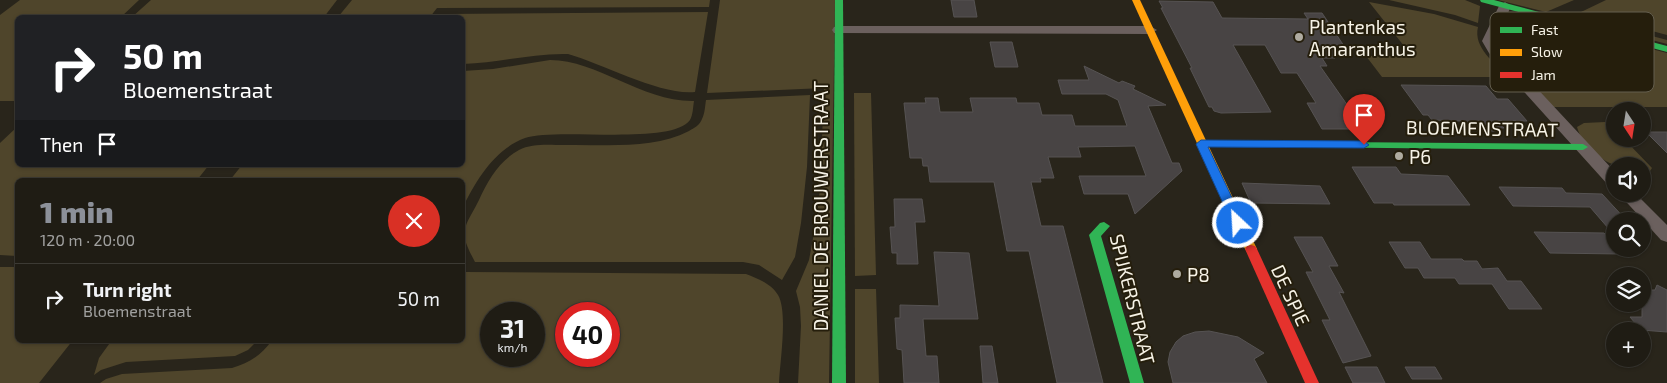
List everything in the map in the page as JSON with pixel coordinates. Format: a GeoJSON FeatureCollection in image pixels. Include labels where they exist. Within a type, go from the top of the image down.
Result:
{"type":"FeatureCollection","features":[{"type":"Feature","properties":{"kind":"street","name":"DANIEL DE BROUWERSTRAAT"},"geometry":{"type":"LineString","coordinates":[[839,383],[840,0]]}},
{"type":"Feature","properties":{"kind":"street","name":"DE SPIE"},"geometry":{"type":"LineString","coordinates":[[1136,0],[1312,383]]}},
{"type":"Feature","properties":{"kind":"street"},"geometry":{"type":"LineString","coordinates":[[1484,0],[1528,12]]}},
{"type":"Feature","properties":{"kind":"street"},"geometry":{"type":"LineString","coordinates":[[1502,12],[1505,6]]}},
{"type":"Feature","properties":{"kind":"street"},"geometry":{"type":"LineString","coordinates":[[839,30],[1150,30]]}},
{"type":"Feature","properties":{"kind":"street"},"geometry":{"type":"LineString","coordinates":[[1654,46],[1667,49]]}},
{"type":"Feature","properties":{"kind":"street"},"geometry":{"type":"LineString","coordinates":[[1531,92],[1606,172]]}},
{"type":"Feature","properties":{"kind":"street","name":"BLOEMENSTRAAT"},"geometry":{"type":"LineString","coordinates":[[1201,144],[1582,147]]}},
{"type":"Feature","properties":{"kind":"street"},"geometry":{"type":"LineString","coordinates":[[1635,202],[1667,236]]}},
{"type":"Feature","properties":{"kind":"street","name":"SPIJKERSTRAAT"},"geometry":{"type":"LineString","coordinates":[[1104,226],[1095,235],[1136,383]]}},
{"type":"Feature","properties":{"kind":"shaded area"},"geometry":{"type":"Polygon","coordinates":[[[20,0],[139,0],[123,15],[15,15],[15,101],[0,101],[0,15],[20,0]]]}},
{"type":"Feature","properties":{"kind":"shaded area"},"geometry":{"type":"Polygon","coordinates":[[[151,0],[337,0],[326,15],[134,15],[151,0]]]}},
{"type":"Feature","properties":{"kind":"shaded area"},"geometry":{"type":"Polygon","coordinates":[[[352,0],[710,0],[709,7],[437,8],[432,15],[340,15],[352,0]]]}},
{"type":"Feature","properties":{"kind":"shaded area"},"geometry":{"type":"Polygon","coordinates":[[[720,0],[835,0],[829,383],[798,383],[801,326],[800,307],[796,291],[809,260],[816,222],[820,189],[824,88],[707,93],[720,0]]]}},
{"type":"Feature","properties":{"kind":"shaded area"},"geometry":{"type":"Polygon","coordinates":[[[1389,0],[1465,0],[1480,6],[1478,23],[1455,15],[1389,0]]]}},
{"type":"Feature","properties":{"kind":"shaded area"},"geometry":{"type":"Polygon","coordinates":[[[1498,0],[1574,0],[1546,12],[1498,0]]]}},
{"type":"Feature","properties":{"kind":"shaded area"},"geometry":{"type":"Polygon","coordinates":[[[1606,0],[1667,0],[1667,35],[1654,32],[1654,12],[1581,12],[1606,0]]]}},
{"type":"Feature","properties":{"kind":"shaded area"},"geometry":{"type":"Polygon","coordinates":[[[1369,2],[1434,14],[1478,27],[1477,35],[1479,42],[1490,59],[1490,77],[1382,77],[1366,56],[1412,56],[1369,2]]]}},
{"type":"Feature","properties":{"kind":"shaded area"},"geometry":{"type":"Polygon","coordinates":[[[708,12],[695,92],[666,89],[568,54],[465,64],[465,15],[445,14],[708,12]]]}},
{"type":"Feature","properties":{"kind":"shaded area"},"geometry":{"type":"Polygon","coordinates":[[[1654,37],[1667,40],[1667,44],[1654,41],[1654,37]]]}},
{"type":"Feature","properties":{"kind":"shaded area"},"geometry":{"type":"Polygon","coordinates":[[[1654,50],[1667,53],[1667,107],[1651,107],[1651,102],[1606,102],[1606,107],[1552,107],[1538,92],[1654,92],[1654,50]]]}},
{"type":"Feature","properties":{"kind":"shaded area"},"geometry":{"type":"Polygon","coordinates":[[[550,60],[568,62],[603,73],[656,95],[675,100],[694,101],[691,118],[679,128],[661,132],[612,135],[561,134],[525,138],[504,150],[488,166],[480,176],[465,203],[465,178],[232,178],[240,167],[465,167],[465,71],[493,69],[550,60]]]}},
{"type":"Feature","properties":{"kind":"shaded area"},"geometry":{"type":"Polygon","coordinates":[[[854,93],[871,93],[876,275],[855,276],[854,93]]]}},
{"type":"Feature","properties":{"kind":"shaded area"},"geometry":{"type":"Polygon","coordinates":[[[810,95],[807,167],[801,223],[795,257],[782,280],[759,265],[743,262],[475,262],[466,243],[466,225],[486,185],[500,165],[519,150],[541,145],[644,144],[675,137],[698,125],[704,114],[706,100],[810,95]]]}},
{"type":"Feature","properties":{"kind":"shaded area"},"geometry":{"type":"Polygon","coordinates":[[[1605,122],[1606,148],[1633,148],[1641,157],[1606,157],[1606,161],[1599,157],[1579,133],[1577,127],[1584,123],[1605,122]]]}},
{"type":"Feature","properties":{"kind":"shaded area"},"geometry":{"type":"Polygon","coordinates":[[[15,129],[15,167],[207,167],[199,178],[15,178],[15,256],[0,255],[0,143],[15,129]]]}},
{"type":"Feature","properties":{"kind":"shaded area"},"geometry":{"type":"Polygon","coordinates":[[[0,267],[15,267],[15,343],[71,343],[39,383],[0,383],[0,267]]]}},
{"type":"Feature","properties":{"kind":"shaded area"},"geometry":{"type":"Polygon","coordinates":[[[465,272],[746,274],[772,287],[778,295],[783,313],[779,383],[100,383],[122,374],[232,368],[255,358],[270,343],[465,343],[465,272]]]}},
{"type":"Feature","properties":{"kind":"shaded area"},"geometry":{"type":"Polygon","coordinates":[[[855,289],[876,289],[879,383],[855,383],[855,289]]]}},
{"type":"Feature","properties":{"kind":"shaded area"},"geometry":{"type":"Polygon","coordinates":[[[110,343],[255,343],[248,350],[235,356],[126,362],[101,370],[94,375],[99,358],[110,343]]]}},
{"type":"Feature","properties":{"kind":"building"},"geometry":{"type":"Polygon","coordinates":[[[951,0],[974,0],[977,17],[954,17],[951,0]]]}},
{"type":"Feature","properties":{"kind":"building"},"geometry":{"type":"Polygon","coordinates":[[[1159,1],[1213,2],[1222,18],[1308,19],[1304,13],[1322,13],[1350,55],[1332,55],[1335,58],[1322,58],[1327,66],[1320,66],[1364,129],[1322,129],[1307,103],[1316,103],[1297,73],[1281,73],[1265,45],[1233,45],[1271,112],[1221,113],[1214,111],[1212,107],[1209,107],[1159,1]]]}},
{"type":"Feature","properties":{"kind":"building"},"geometry":{"type":"Polygon","coordinates":[[[990,42],[1012,42],[1018,67],[995,67],[990,42]]]}},
{"type":"Feature","properties":{"kind":"building"},"geometry":{"type":"Polygon","coordinates":[[[1084,66],[1119,83],[1122,81],[1135,86],[1133,89],[1166,105],[1148,106],[1172,163],[1179,163],[1182,171],[1135,214],[1128,194],[1084,194],[1079,176],[1146,176],[1135,146],[1078,147],[1081,157],[1048,157],[1054,178],[1040,178],[1041,182],[1031,182],[1041,226],[1063,226],[1103,383],[1057,383],[1029,251],[1007,251],[994,182],[930,182],[928,166],[923,166],[922,158],[910,158],[904,103],[926,103],[925,98],[938,98],[940,112],[973,112],[970,98],[1016,98],[1017,103],[1039,103],[1042,115],[1072,115],[1075,126],[1127,126],[1118,100],[1106,94],[1062,94],[1058,80],[1089,80],[1084,66]]]}},
{"type":"Feature","properties":{"kind":"building"},"geometry":{"type":"Polygon","coordinates":[[[1401,85],[1486,86],[1497,99],[1508,99],[1527,121],[1498,121],[1504,128],[1495,128],[1498,131],[1478,131],[1476,128],[1467,128],[1461,121],[1432,120],[1428,115],[1423,115],[1401,85]]]}},
{"type":"Feature","properties":{"kind":"building"},"geometry":{"type":"Polygon","coordinates":[[[1651,132],[1667,132],[1667,153],[1651,137],[1651,132]]]}},
{"type":"Feature","properties":{"kind":"building"},"geometry":{"type":"Polygon","coordinates":[[[1352,167],[1396,167],[1401,174],[1448,176],[1470,205],[1394,205],[1393,203],[1374,203],[1352,167]]]}},
{"type":"Feature","properties":{"kind":"building"},"geometry":{"type":"Polygon","coordinates":[[[1242,183],[1320,186],[1330,204],[1251,203],[1242,183]]]}},
{"type":"Feature","properties":{"kind":"building"},"geometry":{"type":"Polygon","coordinates":[[[1499,187],[1562,188],[1566,193],[1602,194],[1606,198],[1606,202],[1609,202],[1619,212],[1606,212],[1606,226],[1590,207],[1513,206],[1499,187]]]}},
{"type":"Feature","properties":{"kind":"building"},"geometry":{"type":"Polygon","coordinates":[[[894,199],[922,199],[925,222],[915,222],[918,264],[897,264],[897,253],[892,253],[890,227],[895,227],[894,199]]]}},
{"type":"Feature","properties":{"kind":"building"},"geometry":{"type":"Polygon","coordinates":[[[1534,232],[1604,233],[1606,235],[1606,254],[1550,253],[1534,232]]]}},
{"type":"Feature","properties":{"kind":"building"},"geometry":{"type":"Polygon","coordinates":[[[1294,237],[1322,237],[1338,266],[1329,266],[1344,293],[1339,292],[1371,356],[1343,363],[1322,320],[1330,320],[1306,272],[1313,272],[1294,237]]]}},
{"type":"Feature","properties":{"kind":"building"},"geometry":{"type":"Polygon","coordinates":[[[1389,242],[1420,242],[1431,259],[1477,261],[1482,269],[1498,268],[1507,281],[1521,281],[1542,309],[1509,309],[1492,284],[1459,284],[1455,278],[1424,278],[1418,268],[1405,268],[1389,242]]]}},
{"type":"Feature","properties":{"kind":"building"},"geometry":{"type":"Polygon","coordinates":[[[934,252],[969,253],[978,319],[923,319],[926,356],[937,356],[939,383],[904,383],[902,350],[897,349],[895,318],[900,318],[900,305],[939,306],[934,252]]]}},
{"type":"Feature","properties":{"kind":"building"},"geometry":{"type":"Polygon","coordinates":[[[1657,285],[1667,290],[1667,332],[1651,331],[1651,322],[1634,322],[1630,317],[1642,317],[1642,312],[1651,312],[1651,290],[1655,290],[1657,285]]]}},
{"type":"Feature","properties":{"kind":"building"},"geometry":{"type":"Polygon","coordinates":[[[1209,331],[1238,337],[1264,353],[1254,359],[1267,383],[1173,383],[1168,362],[1170,352],[1176,342],[1183,336],[1195,332],[1209,331]]]}},
{"type":"Feature","properties":{"kind":"building"},"geometry":{"type":"Polygon","coordinates":[[[980,346],[992,346],[998,383],[983,383],[980,346]]]}},
{"type":"Feature","properties":{"kind":"building"},"geometry":{"type":"Polygon","coordinates":[[[1345,367],[1377,367],[1385,383],[1353,383],[1345,367]]]}},
{"type":"Feature","properties":{"kind":"building"},"geometry":{"type":"Polygon","coordinates":[[[1405,367],[1435,367],[1442,379],[1412,379],[1405,367]]]}},
{"type":"Feature","properties":{"kind":"traffic: fast"},"geometry":{"type":"LineString","coordinates":[[839,0],[839,383]]}},
{"type":"Feature","properties":{"kind":"traffic: fast"},"geometry":{"type":"LineString","coordinates":[[1484,0],[1529,12]]}},
{"type":"Feature","properties":{"kind":"traffic: fast"},"geometry":{"type":"LineString","coordinates":[[1654,46],[1667,49]]}},
{"type":"Feature","properties":{"kind":"traffic: fast"},"geometry":{"type":"LineString","coordinates":[[1201,144],[1583,147]]}},
{"type":"Feature","properties":{"kind":"traffic: fast"},"geometry":{"type":"LineString","coordinates":[[1104,226],[1095,235],[1137,383]]}},
{"type":"Feature","properties":{"kind":"traffic: slow"},"geometry":{"type":"LineString","coordinates":[[1136,0],[1251,249]]}},
{"type":"Feature","properties":{"kind":"traffic: jam"},"geometry":{"type":"LineString","coordinates":[[1251,249],[1312,383]]}},
{"type":"Feature","properties":{"kind":"place","name":"Plantenkas Amaranthus"},"geometry":{"type":"Point","coordinates":[1299,37]}},
{"type":"Feature","properties":{"kind":"place","name":"P6"},"geometry":{"type":"Point","coordinates":[1399,156]}},
{"type":"Feature","properties":{"kind":"place","name":"P8"},"geometry":{"type":"Point","coordinates":[1177,274]}},
{"type":"Feature","properties":{"kind":"route"},"geometry":{"type":"LineString","coordinates":[[1238,223],[1201,144],[1364,145]]}}]}
